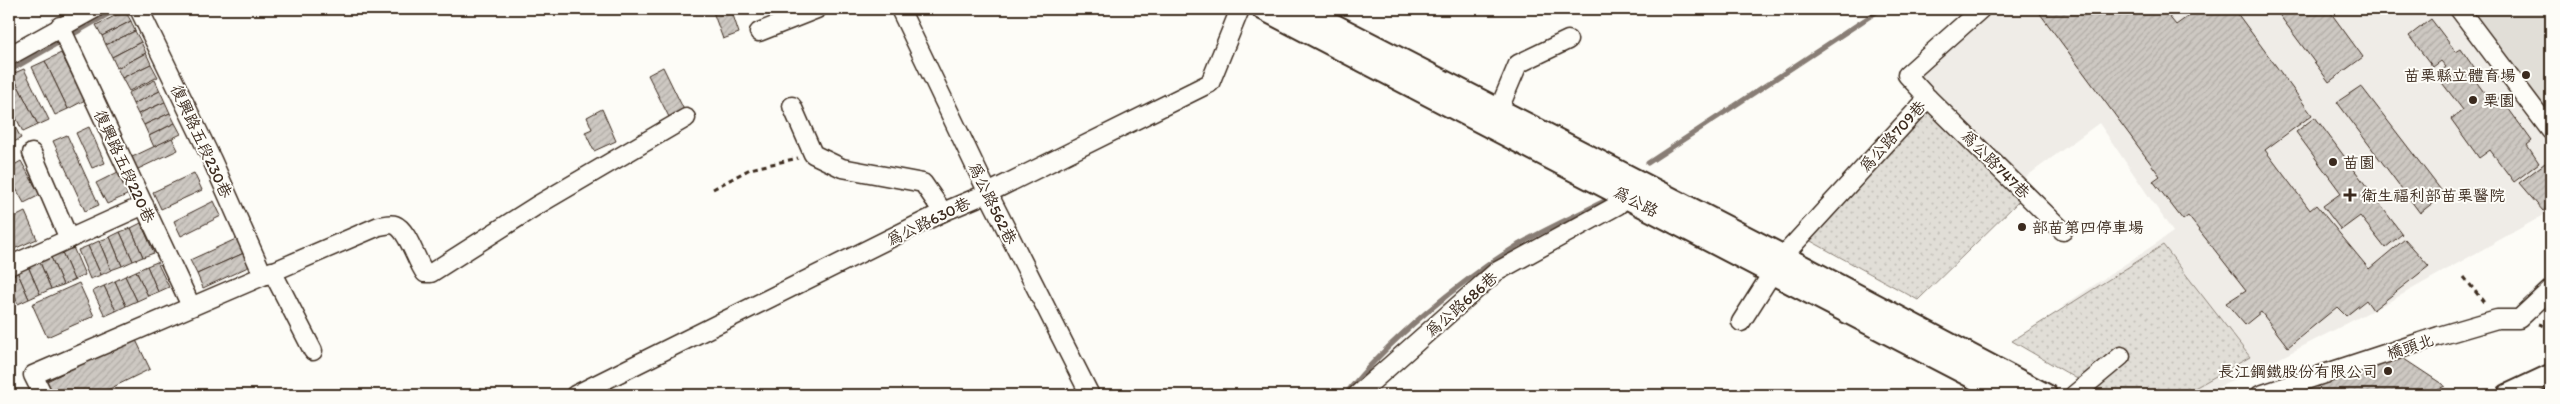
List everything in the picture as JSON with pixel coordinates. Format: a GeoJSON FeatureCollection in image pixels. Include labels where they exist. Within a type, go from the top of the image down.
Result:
{"type":"FeatureCollection","features":[{"type":"Feature","properties":{"kind":"main road","name":"為公路"},"geometry":{"type":"LineString","coordinates":[[1263,9],[1634,189],[1778,264],[2046,395]]}},
{"type":"Feature","properties":{"kind":"main road","name":"為公路"},"geometry":{"type":"LineString","coordinates":[[1303,9],[1499,109],[1634,189]]}},
{"type":"Feature","properties":{"kind":"main road","name":"為公路"},"geometry":{"type":"LineString","coordinates":[[1778,264],[2007,395]]}},
{"type":"Feature","properties":{"kind":"main road"},"geometry":{"type":"LineString","coordinates":[[2508,395],[2551,375]]}},
{"type":"Feature","properties":{"kind":"street"},"geometry":{"type":"LineString","coordinates":[[9,56],[60,26],[94,9]]}},
{"type":"Feature","properties":{"kind":"street","name":"復興路五段230巷"},"geometry":{"type":"LineString","coordinates":[[139,9],[267,273],[313,351]]}},
{"type":"Feature","properties":{"kind":"street"},"geometry":{"type":"LineString","coordinates":[[759,32],[817,9]]}},
{"type":"Feature","properties":{"kind":"street","name":"為公路562巷"},"geometry":{"type":"LineString","coordinates":[[900,9],[988,193],[1090,395]]}},
{"type":"Feature","properties":{"kind":"street","name":"為公路630巷"},"geometry":{"type":"LineString","coordinates":[[575,395],[943,212],[988,193],[1210,83],[1240,9]]}},
{"type":"Feature","properties":{"kind":"street","name":"為公路709巷"},"geometry":{"type":"LineString","coordinates":[[1741,322],[1778,264],[1928,98],[1907,75],[1981,9]]}},
{"type":"Feature","properties":{"kind":"street"},"geometry":{"type":"LineString","coordinates":[[2459,9],[2551,131]]}},
{"type":"Feature","properties":{"kind":"street","name":"復興路五段220巷"},"geometry":{"type":"LineString","coordinates":[[60,26],[191,306]]}},
{"type":"Feature","properties":{"kind":"street"},"geometry":{"type":"LineString","coordinates":[[1499,109],[1518,64],[1568,40]]}},
{"type":"Feature","properties":{"kind":"street","name":"為公路747巷"},"geometry":{"type":"LineString","coordinates":[[1928,98],[2063,231]]}},
{"type":"Feature","properties":{"kind":"street"},"geometry":{"type":"LineString","coordinates":[[792,106],[814,154],[842,168],[924,183],[943,212]]}},
{"type":"Feature","properties":{"kind":"street"},"geometry":{"type":"LineString","coordinates":[[43,395],[34,375],[379,226],[393,224],[407,236],[416,261],[425,273],[431,273],[536,206],[686,118]]}},
{"type":"Feature","properties":{"kind":"street"},"geometry":{"type":"LineString","coordinates":[[32,153],[69,239]]}},
{"type":"Feature","properties":{"kind":"street","name":"為公路686巷"},"geometry":{"type":"LineString","coordinates":[[1357,395],[1496,272],[1618,204],[1634,189]]}},
{"type":"Feature","properties":{"kind":"street"},"geometry":{"type":"LineString","coordinates":[[9,266],[144,206]]}},
{"type":"Feature","properties":{"kind":"street","name":"橋頭北"},"geometry":{"type":"LineString","coordinates":[[2260,395],[2498,319],[2519,319],[2551,289]]}},
{"type":"Feature","properties":{"kind":"street"},"geometry":{"type":"LineString","coordinates":[[2074,395],[2120,356]]}},
{"type":"Feature","properties":{"kind":"path"},"geometry":{"type":"LineString","coordinates":[[713,189],[750,169],[814,154]]}},
{"type":"Feature","properties":{"kind":"path"},"geometry":{"type":"LineString","coordinates":[[2464,277],[2498,319]]}},
{"type":"Feature","properties":{"kind":"shaded area","name":"衛生福利部苗栗醫院"},"geometry":{"type":"Polygon","coordinates":[[[1990,9],[2450,9],[2551,142],[2551,211],[2396,298],[2253,372],[2200,395],[2172,395],[2101,352],[2063,306],[2173,232],[2099,123],[2023,179],[1917,74],[1990,9]]]}},
{"type":"Feature","properties":{"kind":"shaded area","name":"苗栗縣立體育場"},"geometry":{"type":"Polygon","coordinates":[[[2450,9],[2551,9],[2551,142],[2450,9]]]}},
{"type":"Feature","properties":{"kind":"shaded area"},"geometry":{"type":"Polygon","coordinates":[[[1930,111],[2020,200],[1918,300],[1809,240],[1930,111]]]}},
{"type":"Feature","properties":{"kind":"shaded area"},"geometry":{"type":"Polygon","coordinates":[[[2163,245],[2250,357],[2182,395],[2105,395],[2012,341],[2163,245]]]}},
{"type":"Feature","properties":{"kind":"building"},"geometry":{"type":"Polygon","coordinates":[[[712,9],[731,9],[739,33],[723,39],[712,9]]]}},
{"type":"Feature","properties":{"kind":"building"},"geometry":{"type":"Polygon","coordinates":[[[2040,9],[2163,9],[2176,25],[2198,9],[2234,9],[2312,115],[2265,150],[2310,210],[2316,205],[2369,269],[2405,239],[2429,266],[2373,310],[2366,300],[2346,316],[2337,307],[2288,347],[2261,312],[2245,325],[2226,303],[2246,290],[2188,216],[2183,220],[2153,181],[2160,176],[2038,11],[2040,9]]]}},
{"type":"Feature","properties":{"kind":"building"},"geometry":{"type":"Polygon","coordinates":[[[2275,9],[2328,9],[2363,57],[2329,82],[2275,9]]]}},
{"type":"Feature","properties":{"kind":"building"},"geometry":{"type":"Polygon","coordinates":[[[125,11],[131,21],[102,36],[96,25],[125,11]]]}},
{"type":"Feature","properties":{"kind":"building","name":"栗園"},"geometry":{"type":"Polygon","coordinates":[[[2431,19],[2456,52],[2461,49],[2474,68],[2469,72],[2492,103],[2500,97],[2532,141],[2527,145],[2539,163],[2514,182],[2490,150],[2479,158],[2451,119],[2463,110],[2436,75],[2446,67],[2441,61],[2433,67],[2409,36],[2431,19]]]}},
{"type":"Feature","properties":{"kind":"building"},"geometry":{"type":"Polygon","coordinates":[[[131,21],[135,31],[106,45],[102,36],[131,21]]]}},
{"type":"Feature","properties":{"kind":"building"},"geometry":{"type":"Polygon","coordinates":[[[135,31],[141,42],[112,57],[106,45],[135,31]]]}},
{"type":"Feature","properties":{"kind":"building"},"geometry":{"type":"Polygon","coordinates":[[[141,42],[146,53],[117,68],[112,57],[141,42]]]}},
{"type":"Feature","properties":{"kind":"building"},"geometry":{"type":"Polygon","coordinates":[[[61,53],[85,100],[68,109],[45,61],[61,53]]]}},
{"type":"Feature","properties":{"kind":"building"},"geometry":{"type":"Polygon","coordinates":[[[146,53],[151,64],[122,78],[117,68],[146,53]]]}},
{"type":"Feature","properties":{"kind":"building"},"geometry":{"type":"Polygon","coordinates":[[[45,61],[68,109],[55,115],[32,67],[45,61]]]}},
{"type":"Feature","properties":{"kind":"building"},"geometry":{"type":"Polygon","coordinates":[[[151,64],[158,77],[129,91],[122,78],[151,64]]]}},
{"type":"Feature","properties":{"kind":"building"},"geometry":{"type":"Polygon","coordinates":[[[663,67],[685,112],[670,119],[648,75],[663,67]]]}},
{"type":"Feature","properties":{"kind":"building"},"geometry":{"type":"Polygon","coordinates":[[[24,69],[49,120],[38,125],[12,74],[24,69]]]}},
{"type":"Feature","properties":{"kind":"building"},"geometry":{"type":"Polygon","coordinates":[[[12,74],[38,125],[23,132],[9,103],[9,76],[12,74]]]}},
{"type":"Feature","properties":{"kind":"building"},"geometry":{"type":"Polygon","coordinates":[[[155,80],[160,91],[133,104],[128,93],[155,80]]]}},
{"type":"Feature","properties":{"kind":"building"},"geometry":{"type":"Polygon","coordinates":[[[2361,86],[2444,194],[2420,213],[2337,102],[2361,86]]]}},
{"type":"Feature","properties":{"kind":"building"},"geometry":{"type":"Polygon","coordinates":[[[160,91],[165,102],[138,114],[133,104],[160,91]]]}},
{"type":"Feature","properties":{"kind":"building"},"geometry":{"type":"Polygon","coordinates":[[[165,102],[170,113],[144,125],[138,114],[165,102]]]}},
{"type":"Feature","properties":{"kind":"building"},"geometry":{"type":"Polygon","coordinates":[[[602,109],[616,141],[594,151],[585,132],[592,129],[587,117],[602,109]]]}},
{"type":"Feature","properties":{"kind":"building"},"geometry":{"type":"Polygon","coordinates":[[[170,113],[175,123],[149,136],[144,125],[170,113]]]}},
{"type":"Feature","properties":{"kind":"building"},"geometry":{"type":"Polygon","coordinates":[[[9,116],[21,138],[9,145],[9,116]]]}},
{"type":"Feature","properties":{"kind":"building","name":"苗園"},"geometry":{"type":"Polygon","coordinates":[[[2315,117],[2402,234],[2385,248],[2360,216],[2341,230],[2323,206],[2341,193],[2296,132],[2315,117]]]}},
{"type":"Feature","properties":{"kind":"building"},"geometry":{"type":"Polygon","coordinates":[[[175,123],[181,134],[154,147],[149,136],[175,123]]]}},
{"type":"Feature","properties":{"kind":"building"},"geometry":{"type":"Polygon","coordinates":[[[89,127],[105,163],[92,168],[76,133],[89,127]]]}},
{"type":"Feature","properties":{"kind":"building"},"geometry":{"type":"Polygon","coordinates":[[[67,135],[99,205],[85,211],[53,141],[67,135]]]}},
{"type":"Feature","properties":{"kind":"building"},"geometry":{"type":"Polygon","coordinates":[[[172,138],[178,150],[136,170],[130,158],[172,138]]]}},
{"type":"Feature","properties":{"kind":"building"},"geometry":{"type":"Polygon","coordinates":[[[21,161],[40,195],[24,203],[9,176],[9,168],[21,161]]]}},
{"type":"Feature","properties":{"kind":"building"},"geometry":{"type":"Polygon","coordinates":[[[2545,163],[2551,172],[2551,206],[2543,211],[2519,183],[2545,163]]]}},
{"type":"Feature","properties":{"kind":"building"},"geometry":{"type":"Polygon","coordinates":[[[118,172],[129,194],[107,204],[96,183],[118,172]]]}},
{"type":"Feature","properties":{"kind":"building"},"geometry":{"type":"Polygon","coordinates":[[[194,173],[202,190],[161,209],[153,192],[194,173]]]}},
{"type":"Feature","properties":{"kind":"building"},"geometry":{"type":"Polygon","coordinates":[[[214,201],[221,216],[181,236],[174,221],[214,201]]]}},
{"type":"Feature","properties":{"kind":"building"},"geometry":{"type":"Polygon","coordinates":[[[25,212],[37,239],[9,251],[9,220],[25,212]]]}},
{"type":"Feature","properties":{"kind":"building"},"geometry":{"type":"Polygon","coordinates":[[[141,223],[154,253],[143,257],[131,228],[141,223]]]}},
{"type":"Feature","properties":{"kind":"building"},"geometry":{"type":"Polygon","coordinates":[[[131,228],[143,257],[133,261],[120,232],[131,228]]]}},
{"type":"Feature","properties":{"kind":"building"},"geometry":{"type":"Polygon","coordinates":[[[120,232],[133,261],[122,266],[110,237],[120,232]]]}},
{"type":"Feature","properties":{"kind":"building"},"geometry":{"type":"Polygon","coordinates":[[[110,237],[122,266],[111,270],[99,241],[110,237]]]}},
{"type":"Feature","properties":{"kind":"building"},"geometry":{"type":"Polygon","coordinates":[[[238,238],[244,253],[197,274],[190,260],[238,238]]]}},
{"type":"Feature","properties":{"kind":"building"},"geometry":{"type":"Polygon","coordinates":[[[99,241],[111,270],[101,275],[88,246],[99,241]]]}},
{"type":"Feature","properties":{"kind":"building"},"geometry":{"type":"Polygon","coordinates":[[[72,245],[85,275],[74,280],[61,250],[72,245]]]}},
{"type":"Feature","properties":{"kind":"building"},"geometry":{"type":"Polygon","coordinates":[[[88,246],[101,275],[90,279],[78,250],[88,246]]]}},
{"type":"Feature","properties":{"kind":"building"},"geometry":{"type":"Polygon","coordinates":[[[61,250],[74,280],[63,285],[50,255],[61,250]]]}},
{"type":"Feature","properties":{"kind":"building"},"geometry":{"type":"Polygon","coordinates":[[[244,253],[250,266],[203,288],[197,274],[244,253]]]}},
{"type":"Feature","properties":{"kind":"building"},"geometry":{"type":"Polygon","coordinates":[[[50,255],[63,285],[51,289],[39,260],[50,255]]]}},
{"type":"Feature","properties":{"kind":"building"},"geometry":{"type":"Polygon","coordinates":[[[39,260],[51,289],[40,294],[27,264],[39,260]]]}},
{"type":"Feature","properties":{"kind":"building"},"geometry":{"type":"Polygon","coordinates":[[[157,262],[169,287],[158,292],[147,266],[157,262]]]}},
{"type":"Feature","properties":{"kind":"building"},"geometry":{"type":"Polygon","coordinates":[[[27,264],[40,294],[29,299],[16,269],[27,264]]]}},
{"type":"Feature","properties":{"kind":"building"},"geometry":{"type":"Polygon","coordinates":[[[147,266],[158,292],[148,296],[136,271],[147,266]]]}},
{"type":"Feature","properties":{"kind":"building"},"geometry":{"type":"Polygon","coordinates":[[[16,269],[29,299],[18,304],[9,283],[9,272],[16,269]]]}},
{"type":"Feature","properties":{"kind":"building"},"geometry":{"type":"Polygon","coordinates":[[[136,271],[148,296],[137,301],[125,276],[136,271]]]}},
{"type":"Feature","properties":{"kind":"building"},"geometry":{"type":"Polygon","coordinates":[[[125,276],[137,301],[126,306],[115,281],[125,276]]]}},
{"type":"Feature","properties":{"kind":"building"},"geometry":{"type":"Polygon","coordinates":[[[115,281],[126,306],[116,311],[104,286],[115,281]]]}},
{"type":"Feature","properties":{"kind":"building"},"geometry":{"type":"Polygon","coordinates":[[[79,283],[94,316],[47,337],[32,304],[79,283]]]}},
{"type":"Feature","properties":{"kind":"building"},"geometry":{"type":"Polygon","coordinates":[[[104,286],[116,311],[105,316],[93,291],[104,286]]]}},
{"type":"Feature","properties":{"kind":"building"},"geometry":{"type":"Polygon","coordinates":[[[135,338],[150,369],[97,395],[52,395],[45,382],[135,338]]]}},
{"type":"Feature","properties":{"kind":"building","name":"長江鋼鐵股份有限公司"},"geometry":{"type":"Polygon","coordinates":[[[2398,355],[2445,386],[2425,395],[2284,395],[2398,355]]]}},
{"type":"Feature","properties":{"kind":"waterway"},"geometry":{"type":"LineString","coordinates":[[9,71],[117,9]]}},
{"type":"Feature","properties":{"kind":"waterway"},"geometry":{"type":"LineString","coordinates":[[1648,163],[1881,9]]}},
{"type":"Feature","properties":{"kind":"waterway"},"geometry":{"type":"LineString","coordinates":[[1345,395],[1403,333],[1472,276],[1518,245],[1610,198]]}},
{"type":"Feature","properties":{"kind":"place","name":"苗栗縣立體育場"},"geometry":{"type":"Point","coordinates":[2526,75]}},
{"type":"Feature","properties":{"kind":"place","name":"栗園"},"geometry":{"type":"Point","coordinates":[2473,100]}},
{"type":"Feature","properties":{"kind":"place","name":"苗園"},"geometry":{"type":"Point","coordinates":[2333,162]}},
{"type":"Feature","properties":{"kind":"place","name":"衛生福利部苗栗醫院"},"geometry":{"type":"Point","coordinates":[2350,195]}},
{"type":"Feature","properties":{"kind":"place","name":"部苗第四停車場"},"geometry":{"type":"Point","coordinates":[2022,227]}},
{"type":"Feature","properties":{"kind":"place","name":"長江鋼鐵股份有限公司"},"geometry":{"type":"Point","coordinates":[2388,371]}}]}
